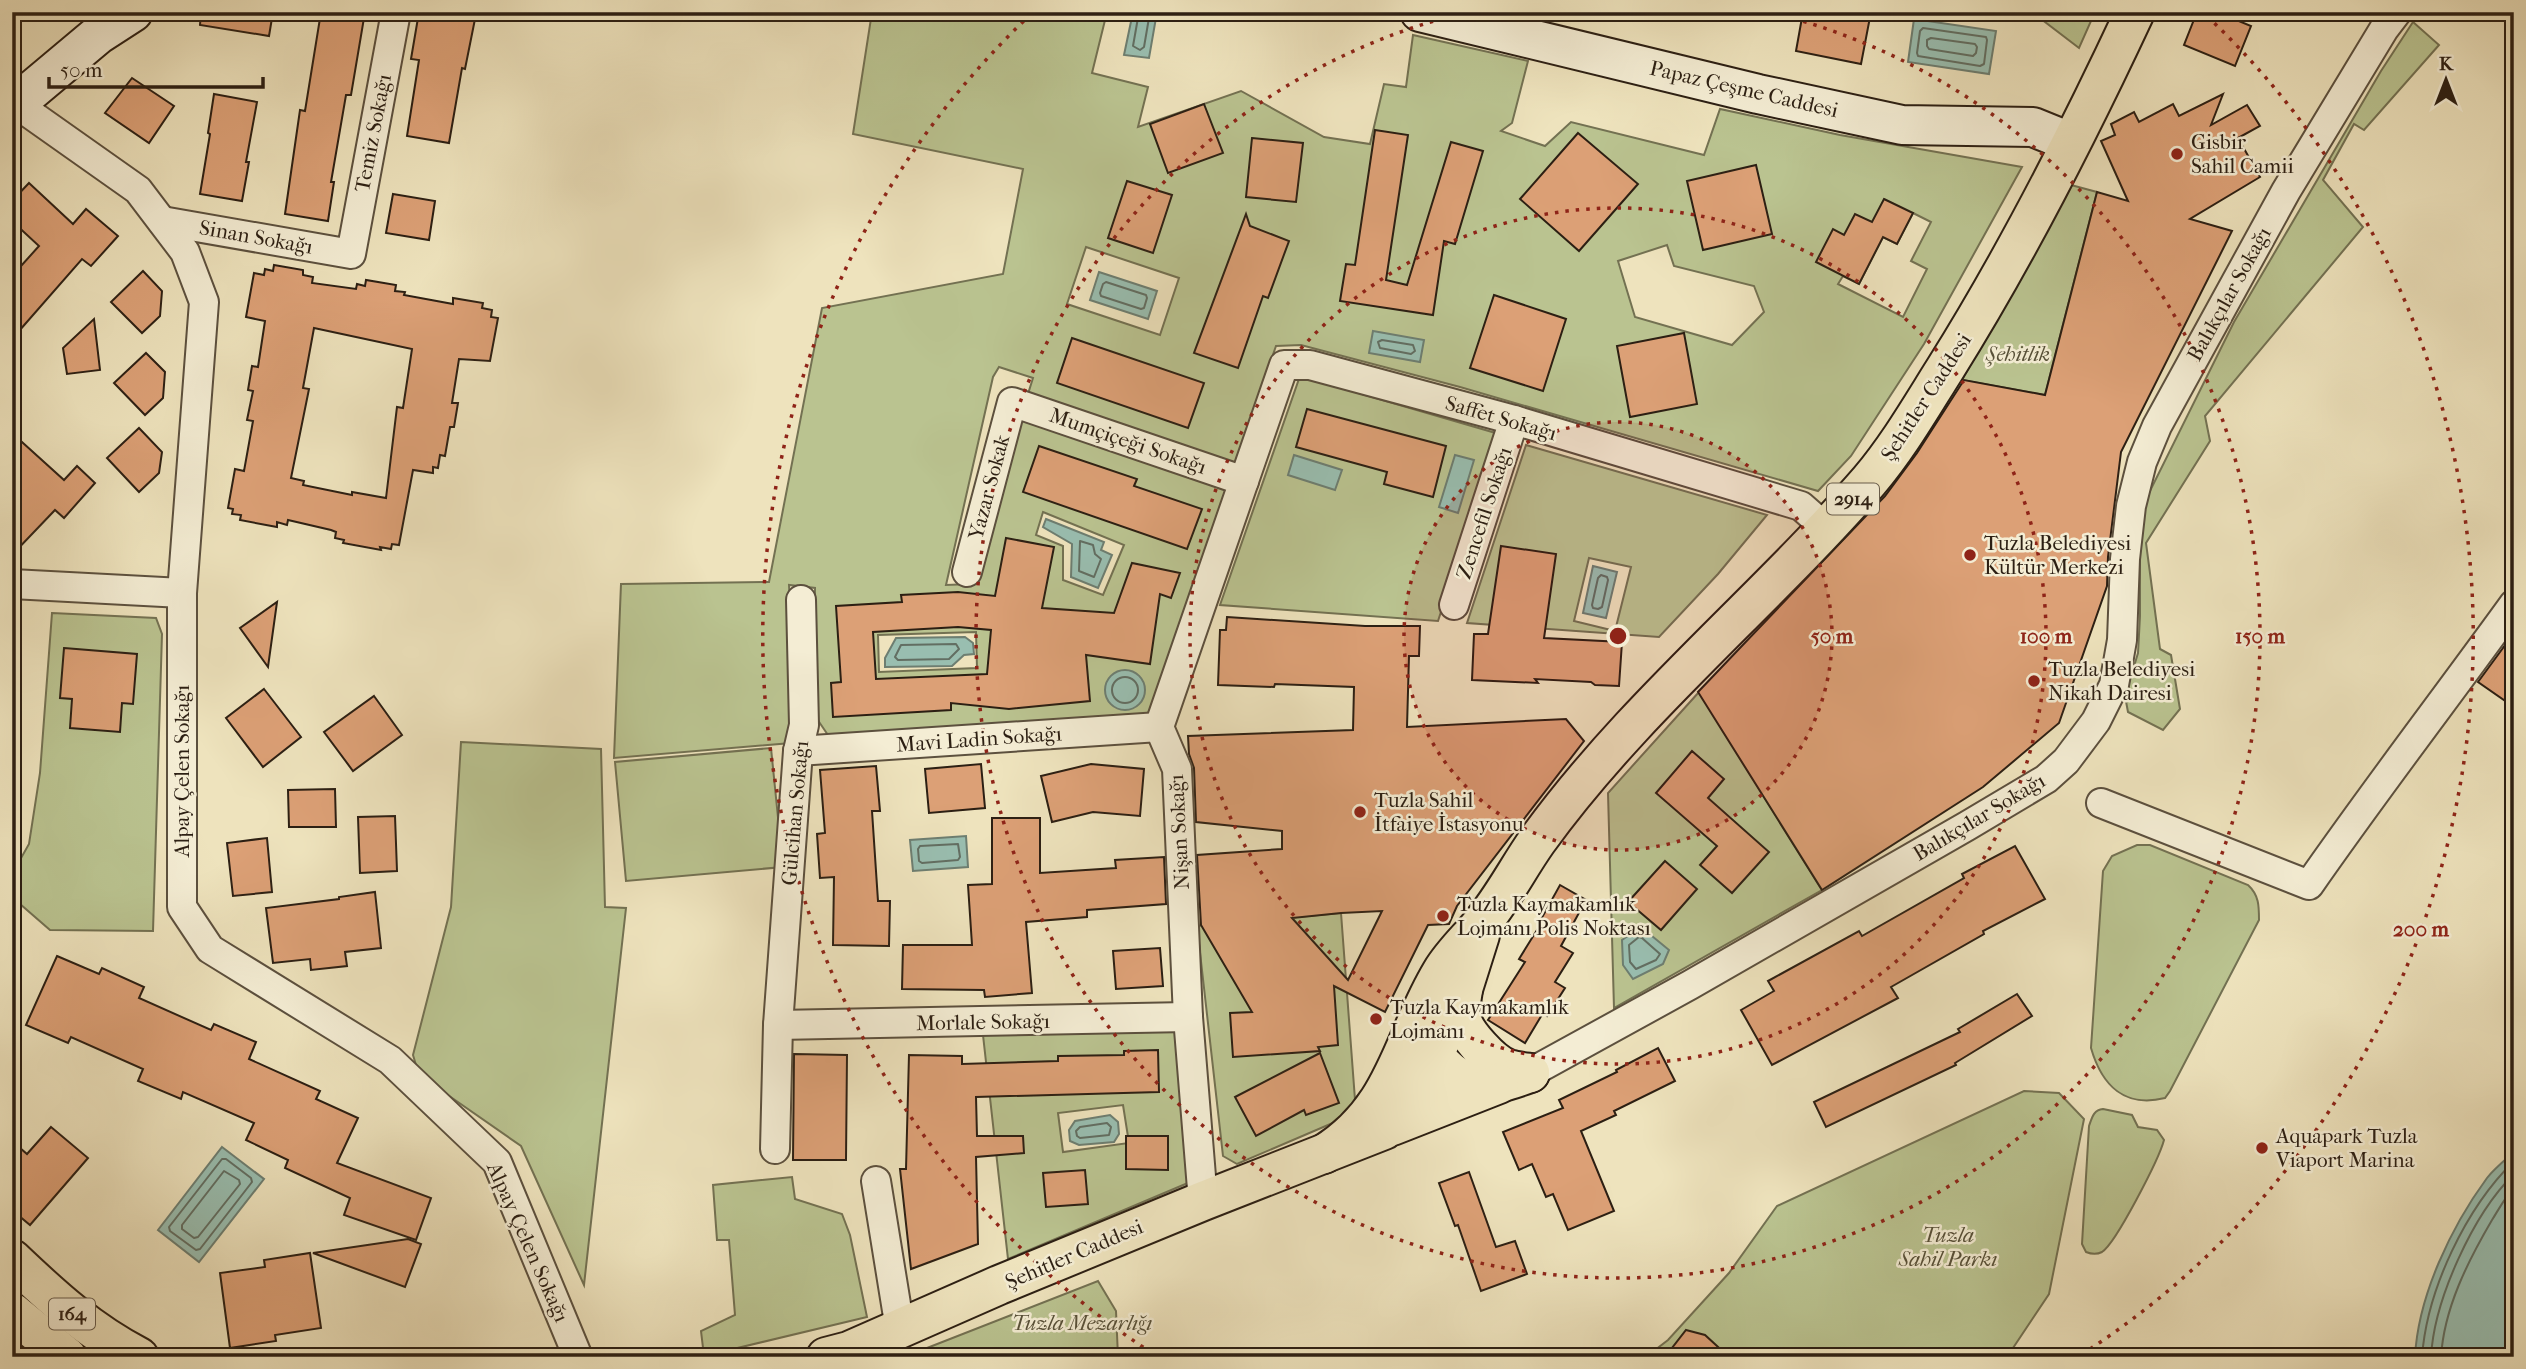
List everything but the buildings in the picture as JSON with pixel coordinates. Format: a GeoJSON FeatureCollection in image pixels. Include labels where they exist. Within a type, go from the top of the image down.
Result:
{"type":"FeatureCollection","features":[{"type":"Feature","properties":{"kind":"main road","name":"Şehitler Caddesi"},"geometry":{"type":"LineString","coordinates":[[826,1357],[849,1351],[1203,1201],[1384,1129],[1411,1104],[1446,992],[1454,954],[1483,922],[1536,843],[1620,740],[1826,528],[1887,458],[1993,293],[2134,12]]}},
{"type":"Feature","properties":{"kind":"main road"},"geometry":{"type":"LineString","coordinates":[[1446,992],[1460,1007],[1461,1019],[1466,1029],[1490,1057],[1510,1070],[1516,1078]]}},
{"type":"Feature","properties":{"kind":"main road","name":"Şehitler Caddesi"},"geometry":{"type":"LineString","coordinates":[[1324,1154],[1341,1143],[1367,1118],[1389,1086],[1425,1053]]}},
{"type":"Feature","properties":{"kind":"main road"},"geometry":{"type":"LineString","coordinates":[[1425,1053],[1468,1083],[1483,1085],[1516,1078]]}},
{"type":"Feature","properties":{"kind":"main road"},"geometry":{"type":"LineString","coordinates":[[1384,1129],[1516,1078]]}},
{"type":"Feature","properties":{"kind":"main road","name":"164"},"geometry":{"type":"LineString","coordinates":[[12,1259],[64,1308],[139,1357]]}},
{"type":"Feature","properties":{"kind":"main road","name":"164"},"geometry":{"type":"LineString","coordinates":[[12,1312],[67,1357]]}},
{"type":"Feature","properties":{"kind":"street"},"geometry":{"type":"LineString","coordinates":[[14,104],[101,23],[134,12]]}},
{"type":"Feature","properties":{"kind":"street","name":"Temiz Sokağı"},"geometry":{"type":"LineString","coordinates":[[351,254],[396,12]]}},
{"type":"Feature","properties":{"kind":"street","name":"Papaz Çeşme Caddesi"},"geometry":{"type":"LineString","coordinates":[[1420,12],[1758,94],[1902,125],[2033,127],[2070,142]]}},
{"type":"Feature","properties":{"kind":"street","name":"Balıkçılar Sokağı"},"geometry":{"type":"LineString","coordinates":[[1516,1078],[1690,985],[2046,779],[2066,761],[2096,721],[2114,685],[2122,640],[2125,559],[2131,506],[2142,462],[2157,426],[2286,191],[2397,12]]}},
{"type":"Feature","properties":{"kind":"street","name":"Alpay Çelen Sokağı"},"geometry":{"type":"LineString","coordinates":[[14,104],[138,190],[185,252],[205,302],[182,593],[183,907],[209,948],[390,1060],[497,1162],[578,1357]]}},
{"type":"Feature","properties":{"kind":"street","name":"Sinan Sokağı"},"geometry":{"type":"LineString","coordinates":[[162,221],[351,254]]}},
{"type":"Feature","properties":{"kind":"street","name":"Saffet Sokağı"},"geometry":{"type":"LineString","coordinates":[[1244,481],[1284,365],[1310,365],[1514,420],[1801,506],[1826,528]]}},
{"type":"Feature","properties":{"kind":"street","name":"Mumçiçeği Sokağı"},"geometry":{"type":"LineString","coordinates":[[1012,402],[1244,481]]}},
{"type":"Feature","properties":{"kind":"street","name":"Yazar Sokak"},"geometry":{"type":"LineString","coordinates":[[967,572],[1012,402]]}},
{"type":"Feature","properties":{"kind":"street","name":"Zencefil Sokağı"},"geometry":{"type":"LineString","coordinates":[[1454,605],[1514,420]]}},
{"type":"Feature","properties":{"kind":"street"},"geometry":{"type":"LineString","coordinates":[[1159,727],[1244,481]]}},
{"type":"Feature","properties":{"kind":"street"},"geometry":{"type":"LineString","coordinates":[[12,584],[182,593]]}},
{"type":"Feature","properties":{"kind":"street","name":"Gülcihan Sokağı"},"geometry":{"type":"LineString","coordinates":[[775,1149],[778,1025],[799,751],[804,725],[801,600]]}},
{"type":"Feature","properties":{"kind":"street"},"geometry":{"type":"LineString","coordinates":[[2101,803],[2309,885],[2399,758],[2514,604]]}},
{"type":"Feature","properties":{"kind":"street","name":"Mavi Ladin Sokağı"},"geometry":{"type":"LineString","coordinates":[[799,751],[1159,727]]}},
{"type":"Feature","properties":{"kind":"street","name":"Nişan Sokağı"},"geometry":{"type":"LineString","coordinates":[[1159,727],[1177,769],[1188,1017],[1203,1201]]}},
{"type":"Feature","properties":{"kind":"street","name":"Morlale Sokağı"},"geometry":{"type":"LineString","coordinates":[[778,1025],[1188,1017]]}},
{"type":"Feature","properties":{"kind":"street"},"geometry":{"type":"LineString","coordinates":[[876,1181],[900,1329]]}},
{"type":"Feature","properties":{"kind":"green space"},"geometry":{"type":"Polygon","coordinates":[[[872,12],[1107,12],[1092,73],[1148,87],[1138,127],[1241,91],[1324,137],[1370,144],[1384,84],[1406,87],[1413,35],[1528,61],[1512,123],[1501,131],[1545,146],[1571,122],[1704,155],[1720,109],[1840,135],[2022,167],[1924,344],[1851,456],[1818,491],[1460,387],[1301,345],[1276,346],[1234,467],[1028,394],[1033,378],[999,367],[993,377],[946,585],[972,584],[1015,418],[1230,490],[1152,717],[830,738],[813,713],[815,588],[789,585],[796,728],[791,743],[614,758],[621,584],[769,582],[822,308],[1003,274],[1023,169],[853,134],[872,12]],[[1913,213],[1897,244],[1883,237],[1859,284],[1843,276],[1838,284],[1903,317],[1927,269],[1911,261],[1931,222],[1913,213]],[[1667,245],[1618,261],[1635,317],[1732,345],[1764,312],[1754,286],[1674,266],[1667,245]],[[1086,247],[1067,304],[1160,335],[1179,278],[1086,247]],[[1043,512],[1036,535],[1063,546],[1063,580],[1103,595],[1124,545],[1043,512]],[[976,632],[878,635],[879,672],[977,668],[976,632]]]}},
{"type":"Feature","properties":{"kind":"green space"},"geometry":{"type":"Polygon","coordinates":[[[2002,12],[2095,12],[2079,48],[2041,19],[2002,12]]]}},
{"type":"Feature","properties":{"kind":"green space"},"geometry":{"type":"Polygon","coordinates":[[[2413,22],[2439,45],[2364,130],[2354,124],[2323,180],[2363,227],[2205,416],[2210,441],[2146,543],[2160,649],[2171,655],[2180,709],[2163,730],[2128,712],[2125,696],[2138,653],[2140,511],[2234,322],[2381,71],[2413,22]]]}},
{"type":"Feature","properties":{"kind":"green space","name":"Şehitlik"},"geometry":{"type":"Polygon","coordinates":[[[2071,185],[2097,192],[2045,395],[1962,380],[2071,185]]]}},
{"type":"Feature","properties":{"kind":"green space"},"geometry":{"type":"Polygon","coordinates":[[[1300,376],[1499,434],[1438,621],[1220,605],[1300,376]]]}},
{"type":"Feature","properties":{"kind":"green space"},"geometry":{"type":"Polygon","coordinates":[[[1526,445],[1767,515],[1718,574],[1659,637],[1467,623],[1526,445]],[[1589,558],[1574,621],[1615,631],[1631,567],[1589,558]]]}},
{"type":"Feature","properties":{"kind":"green space"},"geometry":{"type":"Polygon","coordinates":[[[52,613],[156,618],[162,634],[153,931],[50,930],[12,897],[12,874],[29,844],[40,773],[52,613]]]}},
{"type":"Feature","properties":{"kind":"green space"},"geometry":{"type":"Polygon","coordinates":[[[1699,692],[1822,890],[1614,1008],[1608,793],[1699,692]]]}},
{"type":"Feature","properties":{"kind":"green space"},"geometry":{"type":"Polygon","coordinates":[[[461,742],[601,749],[605,907],[626,908],[584,1285],[521,1146],[419,1075],[413,1055],[451,907],[461,742]]]}},
{"type":"Feature","properties":{"kind":"green space"},"geometry":{"type":"Polygon","coordinates":[[[771,748],[783,867],[626,881],[615,762],[771,748]]]}},
{"type":"Feature","properties":{"kind":"green space"},"geometry":{"type":"Polygon","coordinates":[[[2137,845],[2150,845],[2248,885],[2256,897],[2259,910],[2259,920],[2170,1091],[2165,1098],[2151,1100],[2138,1100],[2117,1091],[2102,1073],[2091,1048],[2103,871],[2112,856],[2137,845]]]}},
{"type":"Feature","properties":{"kind":"green space"},"geometry":{"type":"Polygon","coordinates":[[[1341,913],[1356,1113],[1237,1164],[1223,1156],[1197,926],[1341,913]]]}},
{"type":"Feature","properties":{"kind":"green space"},"geometry":{"type":"Polygon","coordinates":[[[1183,1028],[1195,1180],[1008,1259],[983,1035],[1183,1028]],[[1123,1105],[1058,1113],[1063,1152],[1129,1143],[1123,1105]]]}},
{"type":"Feature","properties":{"kind":"green space","name":"Tuzla Sahil Parkı"},"geometry":{"type":"Polygon","coordinates":[[[2024,1091],[2059,1093],[2084,1119],[2049,1294],[2007,1357],[1646,1357],[1668,1340],[1729,1273],[1777,1206],[2024,1091]]]}},
{"type":"Feature","properties":{"kind":"green space"},"geometry":{"type":"Polygon","coordinates":[[[2103,1109],[2132,1115],[2138,1127],[2157,1130],[2164,1140],[2146,1181],[2117,1233],[2102,1252],[2094,1254],[2086,1252],[2082,1244],[2089,1126],[2095,1113],[2103,1109]]]}},
{"type":"Feature","properties":{"kind":"green space"},"geometry":{"type":"Polygon","coordinates":[[[792,1177],[795,1199],[842,1214],[850,1235],[867,1317],[704,1356],[701,1331],[735,1315],[729,1240],[717,1240],[713,1185],[792,1177]]]}},
{"type":"Feature","properties":{"kind":"green space","name":"Tuzla Mezarlığı"},"geometry":{"type":"Polygon","coordinates":[[[1098,1281],[1116,1311],[1118,1357],[904,1357],[1098,1281]]]}},
{"type":"Feature","properties":{"kind":"water"},"geometry":{"type":"Polygon","coordinates":[[[1133,12],[1157,12],[1149,58],[1124,55],[1133,12]]]}},
{"type":"Feature","properties":{"kind":"water"},"geometry":{"type":"Polygon","coordinates":[[[1914,19],[1996,31],[1989,74],[1908,62],[1914,19]]]}},
{"type":"Feature","properties":{"kind":"water"},"geometry":{"type":"Polygon","coordinates":[[[1099,272],[1157,291],[1148,319],[1090,300],[1099,272]]]}},
{"type":"Feature","properties":{"kind":"water"},"geometry":{"type":"Polygon","coordinates":[[[1373,331],[1424,340],[1420,362],[1369,353],[1373,331]]]}},
{"type":"Feature","properties":{"kind":"water"},"geometry":{"type":"Polygon","coordinates":[[[1294,455],[1342,470],[1335,490],[1288,475],[1294,455]]]}},
{"type":"Feature","properties":{"kind":"water"},"geometry":{"type":"Polygon","coordinates":[[[1455,455],[1474,460],[1458,513],[1439,507],[1455,455]]]}},
{"type":"Feature","properties":{"kind":"water"},"geometry":{"type":"Polygon","coordinates":[[[1046,519],[1104,542],[1101,550],[1112,555],[1098,588],[1071,577],[1072,544],[1043,527],[1046,519]]]}},
{"type":"Feature","properties":{"kind":"water"},"geometry":{"type":"Polygon","coordinates":[[[1593,566],[1617,572],[1606,618],[1583,613],[1593,566]]]}},
{"type":"Feature","properties":{"kind":"water"},"geometry":{"type":"Polygon","coordinates":[[[965,637],[973,643],[974,654],[964,655],[952,666],[885,667],[885,658],[896,638],[965,637]]]}},
{"type":"Feature","properties":{"kind":"water"},"geometry":{"type":"Polygon","coordinates":[[[1125,670],[1133,671],[1139,676],[1144,682],[1144,698],[1139,704],[1133,709],[1125,710],[1117,709],[1111,704],[1106,698],[1105,690],[1106,682],[1111,676],[1117,671],[1125,670]]]}},
{"type":"Feature","properties":{"kind":"water"},"geometry":{"type":"Polygon","coordinates":[[[966,836],[968,867],[913,871],[910,840],[966,836]]]}},
{"type":"Feature","properties":{"kind":"water"},"geometry":{"type":"Polygon","coordinates":[[[1641,927],[1669,950],[1663,964],[1633,979],[1623,965],[1622,940],[1641,927]]]}},
{"type":"Feature","properties":{"kind":"water"},"geometry":{"type":"Polygon","coordinates":[[[1110,1115],[1118,1122],[1119,1134],[1114,1142],[1079,1145],[1070,1141],[1069,1130],[1075,1121],[1110,1115]]]}},
{"type":"Feature","properties":{"kind":"water"},"geometry":{"type":"Polygon","coordinates":[[[222,1147],[264,1179],[199,1262],[158,1230],[222,1147]]]}},
{"type":"Feature","properties":{"kind":"water"},"geometry":{"type":"Polygon","coordinates":[[[2514,1152],[2514,1357],[2415,1357],[2422,1310],[2449,1240],[2487,1178],[2514,1152]]]}},
{"type":"Feature","properties":{"kind":"place","name":"Gisbir Sahil Camii"},"geometry":{"type":"Point","coordinates":[2177,154]}},
{"type":"Feature","properties":{"kind":"place","name":"Tuzla Belediyesi Kültür Merkezi"},"geometry":{"type":"Point","coordinates":[1970,555]}},
{"type":"Feature","properties":{"kind":"place","name":"Tuzla Belediyesi Nikah Dairesi"},"geometry":{"type":"Point","coordinates":[2034,681]}},
{"type":"Feature","properties":{"kind":"place","name":"Tuzla Sahil İtfaiye İstasyonu"},"geometry":{"type":"Point","coordinates":[1360,812]}},
{"type":"Feature","properties":{"kind":"place","name":"Tuzla Kaymakamlık Lojmanı Polis Noktası"},"geometry":{"type":"Point","coordinates":[1443,916]}},
{"type":"Feature","properties":{"kind":"place","name":"Tuzla Kaymakamlık Lojmanı"},"geometry":{"type":"Point","coordinates":[1376,1019]}},
{"type":"Feature","properties":{"kind":"place","name":"Aquapark Tuzla Viaport Marina"},"geometry":{"type":"Point","coordinates":[2262,1148]}}]}
